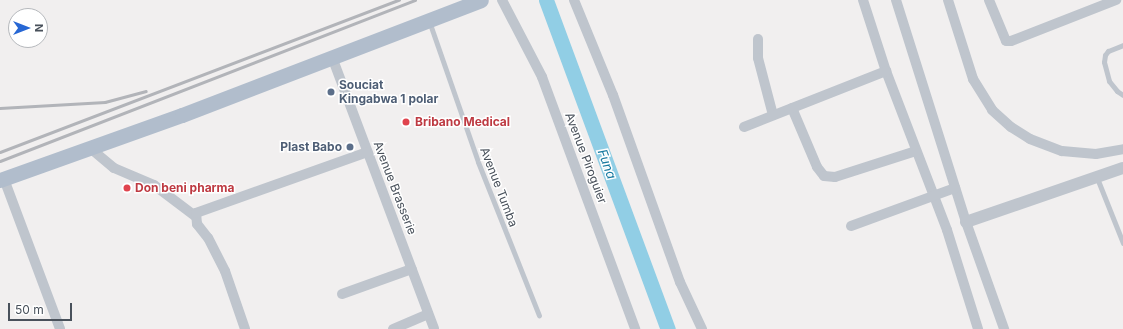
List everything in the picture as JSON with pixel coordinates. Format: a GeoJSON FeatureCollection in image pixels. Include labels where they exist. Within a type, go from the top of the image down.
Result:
{"type":"FeatureCollection","features":[{"type":"Feature","properties":{"kind":"main road"},"geometry":{"type":"LineString","coordinates":[[2,180],[481,0]]}},
{"type":"Feature","properties":{"kind":"street","name":"Avenue Piroguier"},"geometry":{"type":"LineString","coordinates":[[502,0],[542,77],[636,329]]}},
{"type":"Feature","properties":{"kind":"street"},"geometry":{"type":"LineString","coordinates":[[574,0],[613,95],[680,282],[702,329]]}},
{"type":"Feature","properties":{"kind":"street"},"geometry":{"type":"LineString","coordinates":[[863,0],[886,71],[947,230],[978,329]]}},
{"type":"Feature","properties":{"kind":"street"},"geometry":{"type":"LineString","coordinates":[[896,0],[966,222],[1004,329]]}},
{"type":"Feature","properties":{"kind":"street"},"geometry":{"type":"LineString","coordinates":[[948,0],[973,79],[992,110],[1012,127],[1030,139],[1062,151],[1096,154],[1123,149]]}},
{"type":"Feature","properties":{"kind":"street"},"geometry":{"type":"LineString","coordinates":[[989,0],[1006,41],[1116,0]]}},
{"type":"Feature","properties":{"kind":"street"},"geometry":{"type":"LineString","coordinates":[[758,39],[758,58],[773,115]]}},
{"type":"Feature","properties":{"kind":"street","name":"Avenue Brasserie"},"geometry":{"type":"LineString","coordinates":[[332,57],[434,329]]}},
{"type":"Feature","properties":{"kind":"street"},"geometry":{"type":"LineString","coordinates":[[744,127],[886,71]]}},
{"type":"Feature","properties":{"kind":"street"},"geometry":{"type":"LineString","coordinates":[[792,108],[817,167],[824,176],[834,177],[916,151]]}},
{"type":"Feature","properties":{"kind":"street"},"geometry":{"type":"LineString","coordinates":[[90,148],[114,168],[154,186],[195,216],[197,224],[208,238],[225,271],[245,329]]}},
{"type":"Feature","properties":{"kind":"street"},"geometry":{"type":"LineString","coordinates":[[195,216],[200,211],[367,152]]}},
{"type":"Feature","properties":{"kind":"street"},"geometry":{"type":"LineString","coordinates":[[966,222],[1123,168]]}},
{"type":"Feature","properties":{"kind":"street"},"geometry":{"type":"LineString","coordinates":[[2,180],[60,329]]}},
{"type":"Feature","properties":{"kind":"street"},"geometry":{"type":"LineString","coordinates":[[851,226],[955,188]]}},
{"type":"Feature","properties":{"kind":"street"},"geometry":{"type":"LineString","coordinates":[[342,294],[412,269]]}},
{"type":"Feature","properties":{"kind":"street"},"geometry":{"type":"LineString","coordinates":[[393,329],[428,314]]}},
{"type":"Feature","properties":{"kind":"lane","name":"Avenue Tumba"},"geometry":{"type":"LineString","coordinates":[[428,20],[478,162],[539,316]]}},
{"type":"Feature","properties":{"kind":"lane"},"geometry":{"type":"LineString","coordinates":[[1123,45],[1108,51],[1105,55],[1104,62],[1109,81],[1117,91],[1123,95]]}},
{"type":"Feature","properties":{"kind":"lane"},"geometry":{"type":"LineString","coordinates":[[1097,178],[1123,243]]}},
{"type":"Feature","properties":{"kind":"waterway","name":"Funa"},"geometry":{"type":"LineString","coordinates":[[546,0],[668,329]]}},
{"type":"Feature","properties":{"kind":"railway"},"geometry":{"type":"LineString","coordinates":[[0,152],[399,0]]}},
{"type":"Feature","properties":{"kind":"railway"},"geometry":{"type":"LineString","coordinates":[[0,161],[415,0]]}},
{"type":"Feature","properties":{"kind":"railway"},"geometry":{"type":"LineString","coordinates":[[0,108],[105,102],[146,91]]}},
{"type":"Feature","properties":{"kind":"place","name":"Souciat Kingabwa 1 polar"},"geometry":{"type":"Point","coordinates":[331,92]}},
{"type":"Feature","properties":{"kind":"place","name":"Bribano Medical"},"geometry":{"type":"Point","coordinates":[406,122]}},
{"type":"Feature","properties":{"kind":"place","name":"Plast Babo"},"geometry":{"type":"Point","coordinates":[350,147]}},
{"type":"Feature","properties":{"kind":"place","name":"Don beni pharma"},"geometry":{"type":"Point","coordinates":[127,188]}}]}
